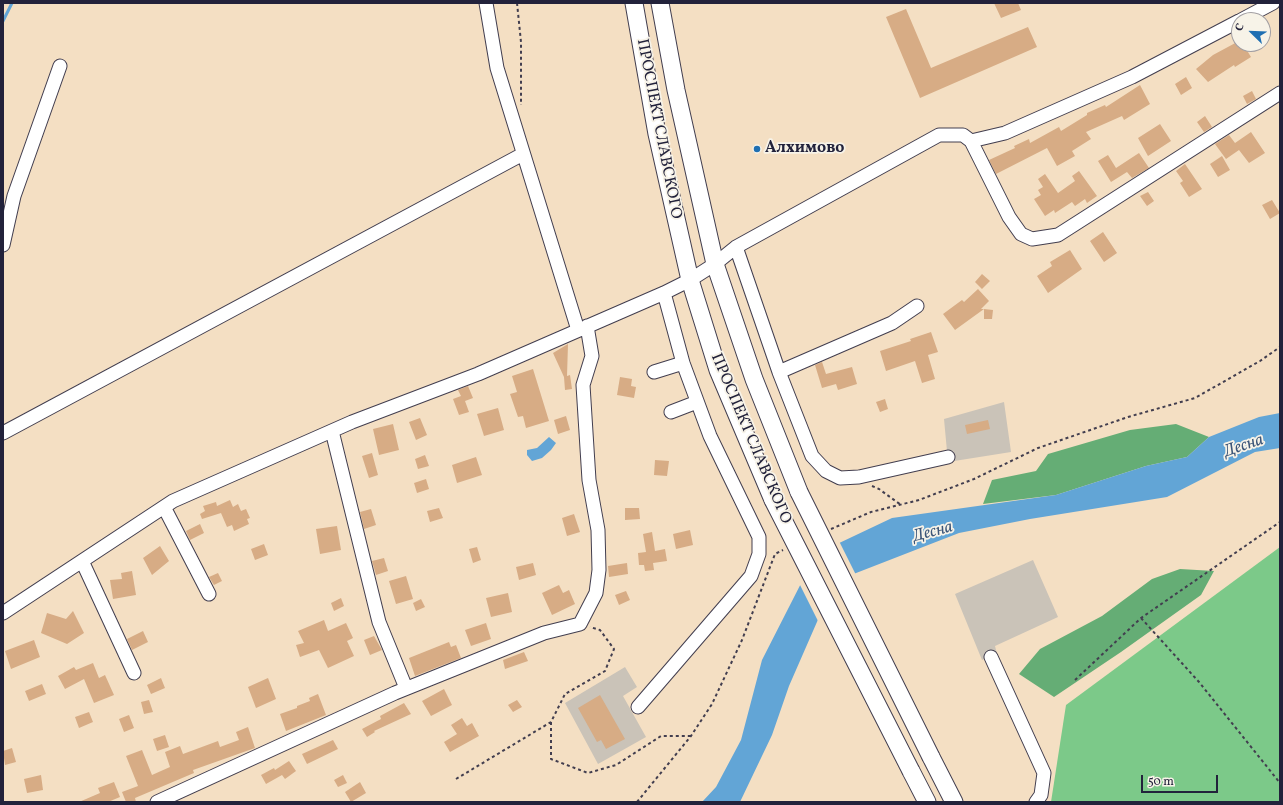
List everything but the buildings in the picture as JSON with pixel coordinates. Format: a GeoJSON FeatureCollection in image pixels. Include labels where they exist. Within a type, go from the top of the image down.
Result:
{"type":"FeatureCollection","features":[{"type":"Feature","properties":{"kind":"main road","name":"ПРОСПЕКТ СЛАВСКОГО"},"geometry":{"type":"LineString","coordinates":[[634,3],[657,134],[690,280],[718,370],[773,500],[927,802]]}},
{"type":"Feature","properties":{"kind":"main road","name":"ПРОСПЕКТ СЛАВСКОГО"},"geometry":{"type":"LineString","coordinates":[[660,3],[676,90],[715,264],[754,379],[799,492],[954,802]]}},
{"type":"Feature","properties":{"kind":"street"},"geometry":{"type":"LineString","coordinates":[[157,802],[406,688],[544,633],[580,624],[596,593],[599,570],[598,530],[589,480],[583,385],[592,356],[523,154],[497,68],[486,3]]}},
{"type":"Feature","properties":{"kind":"street"},"geometry":{"type":"LineString","coordinates":[[1256,12],[1273,3]]}},
{"type":"Feature","properties":{"kind":"street"},"geometry":{"type":"LineString","coordinates":[[971,141],[1005,133],[1132,77],[1231,26]]}},
{"type":"Feature","properties":{"kind":"street"},"geometry":{"type":"LineString","coordinates":[[3,245],[14,196],[60,66]]}},
{"type":"Feature","properties":{"kind":"street"},"geometry":{"type":"LineString","coordinates":[[3,613],[173,501],[332,431],[478,374],[664,293],[690,280],[715,264],[736,247],[939,135],[963,135],[971,141],[1009,217],[1021,234],[1032,239],[1058,235],[1280,94]]}},
{"type":"Feature","properties":{"kind":"street"},"geometry":{"type":"LineString","coordinates":[[3,433],[523,154]]}},
{"type":"Feature","properties":{"kind":"street"},"geometry":{"type":"LineString","coordinates":[[736,247],[779,372],[812,456],[826,471],[840,478],[859,477],[948,457]]}},
{"type":"Feature","properties":{"kind":"street"},"geometry":{"type":"LineString","coordinates":[[638,707],[751,576],[759,554],[759,537],[710,436],[683,363],[664,293]]}},
{"type":"Feature","properties":{"kind":"street"},"geometry":{"type":"LineString","coordinates":[[779,372],[892,323],[917,306]]}},
{"type":"Feature","properties":{"kind":"street"},"geometry":{"type":"LineString","coordinates":[[654,372],[683,363]]}},
{"type":"Feature","properties":{"kind":"street"},"geometry":{"type":"LineString","coordinates":[[671,412],[698,402]]}},
{"type":"Feature","properties":{"kind":"street"},"geometry":{"type":"LineString","coordinates":[[332,431],[379,622],[406,688]]}},
{"type":"Feature","properties":{"kind":"street"},"geometry":{"type":"LineString","coordinates":[[164,507],[209,594]]}},
{"type":"Feature","properties":{"kind":"street"},"geometry":{"type":"LineString","coordinates":[[82,561],[134,673]]}},
{"type":"Feature","properties":{"kind":"street"},"geometry":{"type":"LineString","coordinates":[[991,657],[1044,773],[1041,795],[1036,802]]}},
{"type":"Feature","properties":{"kind":"path"},"geometry":{"type":"LineString","coordinates":[[517,3],[521,42],[521,108]]}},
{"type":"Feature","properties":{"kind":"path"},"geometry":{"type":"LineString","coordinates":[[830,530],[871,512],[919,500],[974,479],[1038,448],[1128,417],[1195,398],[1260,361],[1280,347]]}},
{"type":"Feature","properties":{"kind":"path"},"geometry":{"type":"LineString","coordinates":[[871,486],[878,489],[901,505]]}},
{"type":"Feature","properties":{"kind":"path"},"geometry":{"type":"LineString","coordinates":[[1075,680],[1141,618],[1280,522]]}},
{"type":"Feature","properties":{"kind":"path"},"geometry":{"type":"LineString","coordinates":[[637,802],[691,736],[712,704],[739,647],[775,554],[789,548]]}},
{"type":"Feature","properties":{"kind":"path"},"geometry":{"type":"LineString","coordinates":[[1141,618],[1199,682],[1280,783]]}},
{"type":"Feature","properties":{"kind":"path"},"geometry":{"type":"LineString","coordinates":[[580,624],[600,630],[614,648],[605,671],[565,694],[551,722],[551,759],[588,773],[616,765],[661,736],[691,736]]}},
{"type":"Feature","properties":{"kind":"path"},"geometry":{"type":"LineString","coordinates":[[456,779],[551,722]]}},
{"type":"Feature","properties":{"kind":"shaded area"},"geometry":{"type":"Polygon","coordinates":[[[1004,402],[1011,452],[948,462],[944,419],[1004,402]]]}},
{"type":"Feature","properties":{"kind":"shaded area"},"geometry":{"type":"Polygon","coordinates":[[[1033,560],[1058,617],[995,646],[997,654],[982,660],[955,594],[1033,560]]]}},
{"type":"Feature","properties":{"kind":"shaded area"},"geometry":{"type":"Polygon","coordinates":[[[625,667],[637,687],[623,696],[646,737],[598,764],[565,703],[625,667]]]}},
{"type":"Feature","properties":{"kind":"green space"},"geometry":{"type":"Polygon","coordinates":[[[1176,424],[1209,437],[1187,457],[1146,466],[1056,495],[983,504],[992,480],[1036,471],[1048,454],[1130,430],[1176,424]]]}},
{"type":"Feature","properties":{"kind":"green space"},"geometry":{"type":"Polygon","coordinates":[[[1280,547],[1280,802],[1051,802],[1066,705],[1280,547]]]}},
{"type":"Feature","properties":{"kind":"green space"},"geometry":{"type":"Polygon","coordinates":[[[1180,569],[1214,571],[1201,595],[1121,652],[1054,697],[1019,674],[1040,649],[1102,616],[1152,579],[1180,569]]]}},
{"type":"Feature","properties":{"kind":"water","name":"Десна"},"geometry":{"type":"Polygon","coordinates":[[[1280,413],[1280,448],[1255,452],[1167,497],[1030,519],[959,533],[851,575],[820,615],[789,686],[772,735],[740,802],[702,802],[716,787],[741,740],[762,660],[816,554],[892,518],[1056,495],[1146,466],[1187,457],[1209,437],[1259,417],[1280,413]]]}},
{"type":"Feature","properties":{"kind":"water"},"geometry":{"type":"Polygon","coordinates":[[[549,437],[556,443],[542,458],[532,461],[527,455],[527,450],[537,448],[549,437]]]}},
{"type":"Feature","properties":{"kind":"pier"},"geometry":{"type":"Polygon","coordinates":[[[839,541],[856,575],[852,577],[822,616],[819,623],[799,583],[815,553],[839,541]]]}},
{"type":"Feature","properties":{"kind":"waterway"},"geometry":{"type":"LineString","coordinates":[[3,21],[12,3]]}},
{"type":"Feature","properties":{"kind":"place","name":"Алхимово"},"geometry":{"type":"Point","coordinates":[757,149]}}]}
